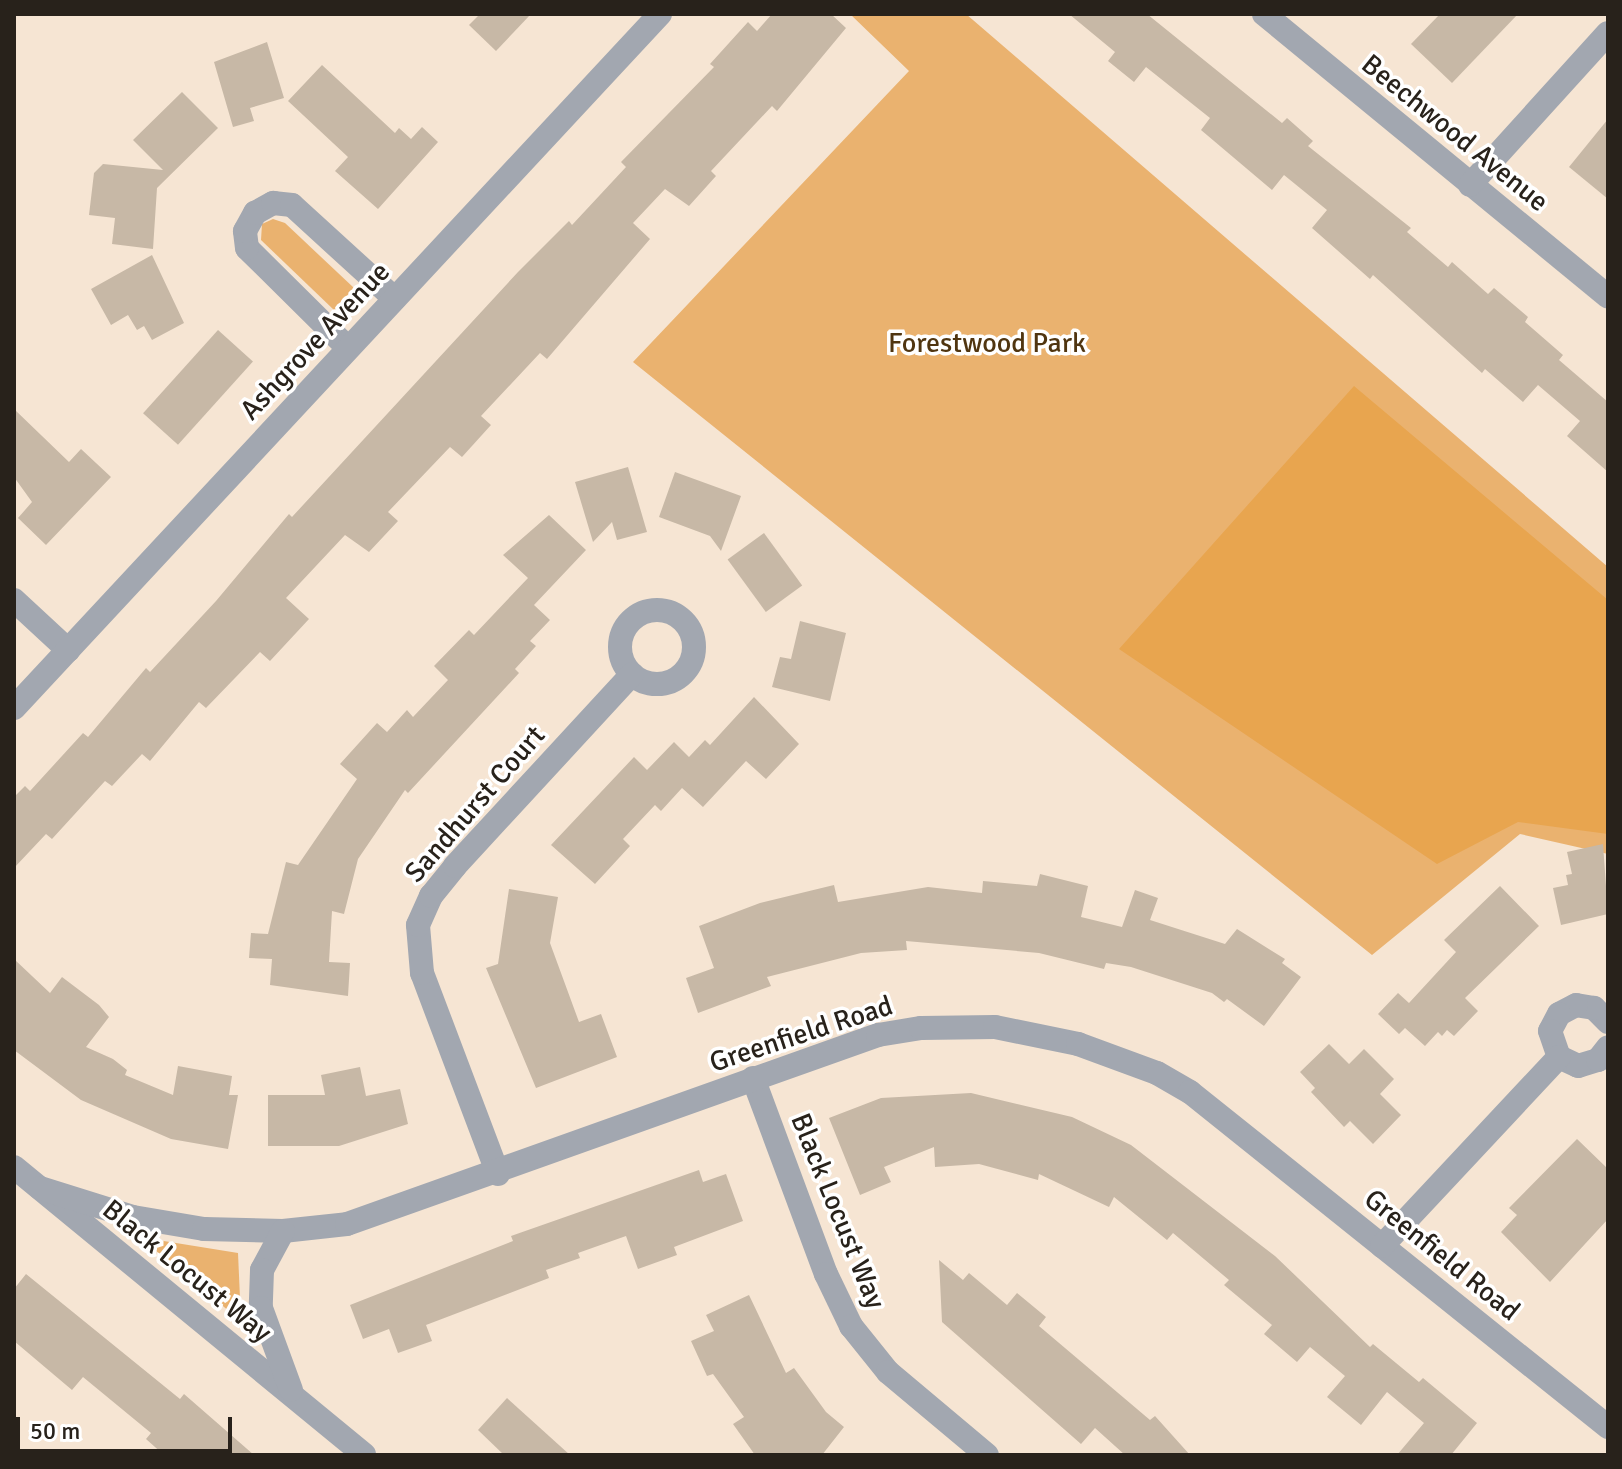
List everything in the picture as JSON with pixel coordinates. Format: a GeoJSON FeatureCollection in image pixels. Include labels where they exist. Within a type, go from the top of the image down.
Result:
{"type":"FeatureCollection","features":[{"type":"Feature","properties":{"kind":"street","name":"Ashgrove Avenue"},"geometry":{"type":"LineString","coordinates":[[14,708],[660,14]]}},
{"type":"Feature","properties":{"kind":"street","name":"Beechwood Avenue"},"geometry":{"type":"LineString","coordinates":[[1264,14],[1608,297]]}},
{"type":"Feature","properties":{"kind":"street"},"geometry":{"type":"LineString","coordinates":[[1470,185],[1608,33]]}},
{"type":"Feature","properties":{"kind":"street"},"geometry":{"type":"LineString","coordinates":[[348,348],[247,248],[245,231],[255,213],[273,203],[292,205],[395,299]]}},
{"type":"Feature","properties":{"kind":"street"},"geometry":{"type":"LineString","coordinates":[[14,600],[68,650]]}},
{"type":"Feature","properties":{"kind":"street","name":"Sandhurst Court"},"geometry":{"type":"LineString","coordinates":[[498,1174],[425,982],[418,959],[418,925],[431,896],[455,866],[632,674]]}},
{"type":"Feature","properties":{"kind":"street"},"geometry":{"type":"LineString","coordinates":[[1559,1057],[1550,1031],[1559,1014],[1585,1005],[1608,1022]]}},
{"type":"Feature","properties":{"kind":"street","name":"Greenfield Road"},"geometry":{"type":"LineString","coordinates":[[14,1167],[40,1188],[159,1222],[283,1231],[374,1217],[878,1035],[921,1028],[995,1027],[1078,1044],[1157,1073],[1190,1092],[1608,1427]]}},
{"type":"Feature","properties":{"kind":"street"},"geometry":{"type":"LineString","coordinates":[[1559,1057],[1588,1064],[1608,1047]]}},
{"type":"Feature","properties":{"kind":"street"},"geometry":{"type":"LineString","coordinates":[[1382,1246],[1559,1057]]}},
{"type":"Feature","properties":{"kind":"street","name":"Black Locust Way"},"geometry":{"type":"LineString","coordinates":[[753,1078],[826,1274],[851,1326],[888,1372],[987,1455]]}},
{"type":"Feature","properties":{"kind":"street","name":"Black Locust Way"},"geometry":{"type":"LineString","coordinates":[[40,1188],[364,1455]]}},
{"type":"Feature","properties":{"kind":"street","name":"Black Locust Way"},"geometry":{"type":"LineString","coordinates":[[283,1231],[262,1270],[261,1308],[271,1347],[296,1399]]}},
{"type":"Feature","properties":{"kind":"green space","name":"Forestwood Park"},"geometry":{"type":"Polygon","coordinates":[[[850,14],[966,14],[1608,567],[1608,854],[1520,834],[1372,955],[633,362],[909,71],[850,14]]]}},
{"type":"Feature","properties":{"kind":"green space"},"geometry":{"type":"Polygon","coordinates":[[[273,219],[285,223],[354,288],[334,310],[261,240],[262,224],[273,219]]]}},
{"type":"Feature","properties":{"kind":"green space"},"geometry":{"type":"Polygon","coordinates":[[[143,1240],[238,1253],[241,1321],[143,1240]]]}},
{"type":"Feature","properties":{"kind":"shaded area"},"geometry":{"type":"Polygon","coordinates":[[[1354,386],[1608,600],[1608,834],[1518,822],[1437,864],[1119,649],[1354,386]]]}},
{"type":"Feature","properties":{"kind":"building"},"geometry":{"type":"Polygon","coordinates":[[[480,14],[531,14],[496,51],[469,25],[480,14]]]}},
{"type":"Feature","properties":{"kind":"building"},"geometry":{"type":"Polygon","coordinates":[[[772,14],[831,14],[846,28],[777,111],[772,106],[711,171],[716,176],[689,206],[665,189],[633,223],[650,239],[547,359],[540,353],[481,416],[491,425],[462,457],[450,447],[388,512],[398,521],[369,552],[345,535],[286,598],[309,619],[270,661],[260,652],[206,708],[199,702],[150,761],[142,754],[112,786],[105,781],[52,839],[46,834],[14,868],[14,797],[25,786],[30,791],[83,733],[88,737],[146,668],[150,672],[216,601],[289,514],[292,517],[518,272],[569,221],[572,225],[626,167],[621,162],[714,67],[710,64],[748,22],[757,31],[772,14]]]}},
{"type":"Feature","properties":{"kind":"building"},"geometry":{"type":"Polygon","coordinates":[[[1069,14],[1147,14],[1282,123],[1287,118],[1313,141],[1308,146],[1411,228],[1407,232],[1448,267],[1452,262],[1488,294],[1494,288],[1528,317],[1525,322],[1563,355],[1559,360],[1608,402],[1608,472],[1567,436],[1580,421],[1538,385],[1523,402],[1485,369],[1482,373],[1373,275],[1370,279],[1312,228],[1327,210],[1284,175],[1272,190],[1201,130],[1210,118],[1146,67],[1134,82],[1108,61],[1115,52],[1069,14]]]}},
{"type":"Feature","properties":{"kind":"building"},"geometry":{"type":"Polygon","coordinates":[[[1440,14],[1518,14],[1452,83],[1411,44],[1440,14]]]}},
{"type":"Feature","properties":{"kind":"building"},"geometry":{"type":"Polygon","coordinates":[[[267,42],[284,98],[250,108],[254,121],[233,127],[214,62],[267,42]]]}},
{"type":"Feature","properties":{"kind":"building"},"geometry":{"type":"Polygon","coordinates":[[[322,65],[395,133],[399,128],[411,139],[422,127],[438,142],[378,209],[335,171],[348,157],[288,101],[322,65]]]}},
{"type":"Feature","properties":{"kind":"building"},"geometry":{"type":"Polygon","coordinates":[[[182,92],[218,128],[157,188],[153,249],[112,244],[115,218],[89,215],[94,173],[103,164],[163,170],[133,140],[182,92]]]}},
{"type":"Feature","properties":{"kind":"building"},"geometry":{"type":"Polygon","coordinates":[[[1608,119],[1608,199],[1569,167],[1608,119]]]}},
{"type":"Feature","properties":{"kind":"building"},"geometry":{"type":"Polygon","coordinates":[[[152,255],[184,323],[152,340],[144,326],[137,330],[128,315],[111,325],[91,289],[152,255]]]}},
{"type":"Feature","properties":{"kind":"building"},"geometry":{"type":"Polygon","coordinates":[[[218,330],[253,361],[178,445],[143,413],[218,330]]]}},
{"type":"Feature","properties":{"kind":"building"},"geometry":{"type":"Polygon","coordinates":[[[14,409],[69,462],[81,449],[111,477],[46,545],[18,518],[32,502],[14,477],[14,409]]]}},
{"type":"Feature","properties":{"kind":"building"},"geometry":{"type":"Polygon","coordinates":[[[628,467],[647,532],[617,540],[612,522],[593,542],[575,482],[628,467]]]}},
{"type":"Feature","properties":{"kind":"building"},"geometry":{"type":"Polygon","coordinates":[[[675,472],[741,496],[721,551],[710,536],[659,517],[675,472]]]}},
{"type":"Feature","properties":{"kind":"building"},"geometry":{"type":"Polygon","coordinates":[[[549,515],[586,550],[534,605],[550,620],[530,641],[536,646],[515,669],[519,673],[408,793],[405,790],[358,859],[344,914],[332,911],[329,962],[350,963],[348,996],[270,985],[272,959],[249,958],[251,933],[268,934],[286,862],[298,865],[357,779],[340,764],[377,723],[387,732],[407,710],[413,717],[448,680],[434,666],[469,630],[474,635],[528,578],[503,555],[549,515]]]}},
{"type":"Feature","properties":{"kind":"building"},"geometry":{"type":"Polygon","coordinates":[[[764,533],[802,586],[766,612],[728,559],[764,533]]]}},
{"type":"Feature","properties":{"kind":"building"},"geometry":{"type":"Polygon","coordinates":[[[800,621],[846,633],[830,701],[772,687],[780,657],[791,659],[800,621]]]}},
{"type":"Feature","properties":{"kind":"building"},"geometry":{"type":"Polygon","coordinates":[[[754,697],[799,744],[766,779],[746,761],[703,807],[682,788],[661,811],[655,805],[623,839],[630,846],[595,884],[551,845],[634,757],[647,770],[674,742],[689,757],[705,740],[710,745],[754,697]]]}},
{"type":"Feature","properties":{"kind":"building"},"geometry":{"type":"Polygon","coordinates":[[[1603,844],[1608,914],[1561,925],[1553,888],[1568,885],[1566,875],[1572,874],[1567,852],[1603,844]]]}},
{"type":"Feature","properties":{"kind":"building"},"geometry":{"type":"Polygon","coordinates":[[[1040,874],[1088,886],[1081,917],[1122,927],[1135,890],[1158,898],[1150,920],[1225,944],[1237,929],[1285,959],[1282,963],[1301,977],[1264,1026],[1227,999],[1224,1002],[1212,993],[1131,967],[1106,963],[1104,969],[1039,953],[906,941],[907,950],[861,953],[767,977],[771,986],[698,1013],[686,978],[714,968],[699,926],[760,903],[834,885],[838,902],[928,887],[982,893],[983,881],[1037,886],[1040,874]]]}},
{"type":"Feature","properties":{"kind":"building"},"geometry":{"type":"Polygon","coordinates":[[[1500,886],[1539,926],[1465,998],[1478,1011],[1454,1036],[1447,1030],[1442,1036],[1438,1032],[1425,1046],[1405,1028],[1399,1034],[1378,1014],[1398,993],[1409,1003],[1456,952],[1444,940],[1500,886]]]}},
{"type":"Feature","properties":{"kind":"building"},"geometry":{"type":"Polygon","coordinates":[[[509,889],[558,897],[550,943],[579,1022],[601,1014],[617,1057],[536,1088],[486,968],[498,964],[509,889]]]}},
{"type":"Feature","properties":{"kind":"building"},"geometry":{"type":"Polygon","coordinates":[[[14,959],[50,993],[62,977],[99,1005],[109,1017],[86,1047],[113,1059],[127,1070],[125,1075],[173,1095],[178,1066],[232,1076],[229,1095],[238,1095],[228,1149],[171,1139],[81,1100],[14,1050],[14,959]]]}},
{"type":"Feature","properties":{"kind":"building"},"geometry":{"type":"Polygon","coordinates":[[[1329,1044],[1349,1064],[1364,1049],[1394,1079],[1380,1094],[1401,1115],[1373,1144],[1350,1121],[1344,1127],[1311,1092],[1315,1088],[1300,1072],[1329,1044]]]}},
{"type":"Feature","properties":{"kind":"building"},"geometry":{"type":"Polygon","coordinates":[[[360,1067],[366,1096],[400,1089],[408,1124],[339,1146],[268,1146],[268,1095],[325,1095],[321,1075],[360,1067]]]}},
{"type":"Feature","properties":{"kind":"building"},"geometry":{"type":"Polygon","coordinates":[[[971,1093],[1072,1117],[1131,1145],[1275,1256],[1370,1347],[1373,1344],[1419,1382],[1423,1378],[1477,1423],[1451,1455],[1397,1455],[1424,1423],[1387,1392],[1361,1425],[1327,1397],[1345,1376],[1310,1347],[1297,1362],[1264,1334],[1272,1325],[1224,1285],[1229,1280],[1173,1233],[1167,1240],[1114,1197],[1109,1207],[1039,1174],[1038,1180],[979,1164],[935,1167],[934,1147],[884,1167],[891,1182],[860,1195],[829,1118],[881,1098],[971,1093]]]}},
{"type":"Feature","properties":{"kind":"building"},"geometry":{"type":"Polygon","coordinates":[[[1577,1139],[1608,1169],[1608,1219],[1550,1282],[1501,1232],[1517,1215],[1509,1208],[1577,1139]]]}},
{"type":"Feature","properties":{"kind":"building"},"geometry":{"type":"Polygon","coordinates":[[[699,1170],[703,1182],[726,1174],[743,1221],[674,1247],[677,1255],[638,1269],[626,1236],[578,1253],[580,1258],[546,1270],[549,1278],[426,1325],[432,1341],[398,1353],[389,1329],[363,1339],[350,1305],[513,1241],[511,1236],[699,1170]]]}},
{"type":"Feature","properties":{"kind":"building"},"geometry":{"type":"Polygon","coordinates":[[[939,1260],[963,1280],[969,1273],[1007,1305],[1017,1293],[1046,1317],[1039,1326],[1150,1420],[1155,1416],[1190,1455],[1125,1455],[1095,1428],[1081,1444],[942,1322],[939,1260]]]}},
{"type":"Feature","properties":{"kind":"building"},"geometry":{"type":"Polygon","coordinates":[[[26,1274],[180,1399],[184,1394],[254,1455],[164,1455],[146,1439],[151,1433],[83,1377],[72,1390],[14,1341],[14,1289],[26,1274]]]}},
{"type":"Feature","properties":{"kind":"building"},"geometry":{"type":"Polygon","coordinates":[[[749,1295],[786,1373],[794,1368],[826,1412],[844,1427],[822,1455],[755,1455],[733,1424],[744,1417],[713,1374],[707,1376],[691,1341],[714,1331],[706,1315],[749,1295]]]}},
{"type":"Feature","properties":{"kind":"building"},"geometry":{"type":"Polygon","coordinates":[[[507,1398],[570,1455],[504,1455],[478,1430],[507,1398]]]}}]}
